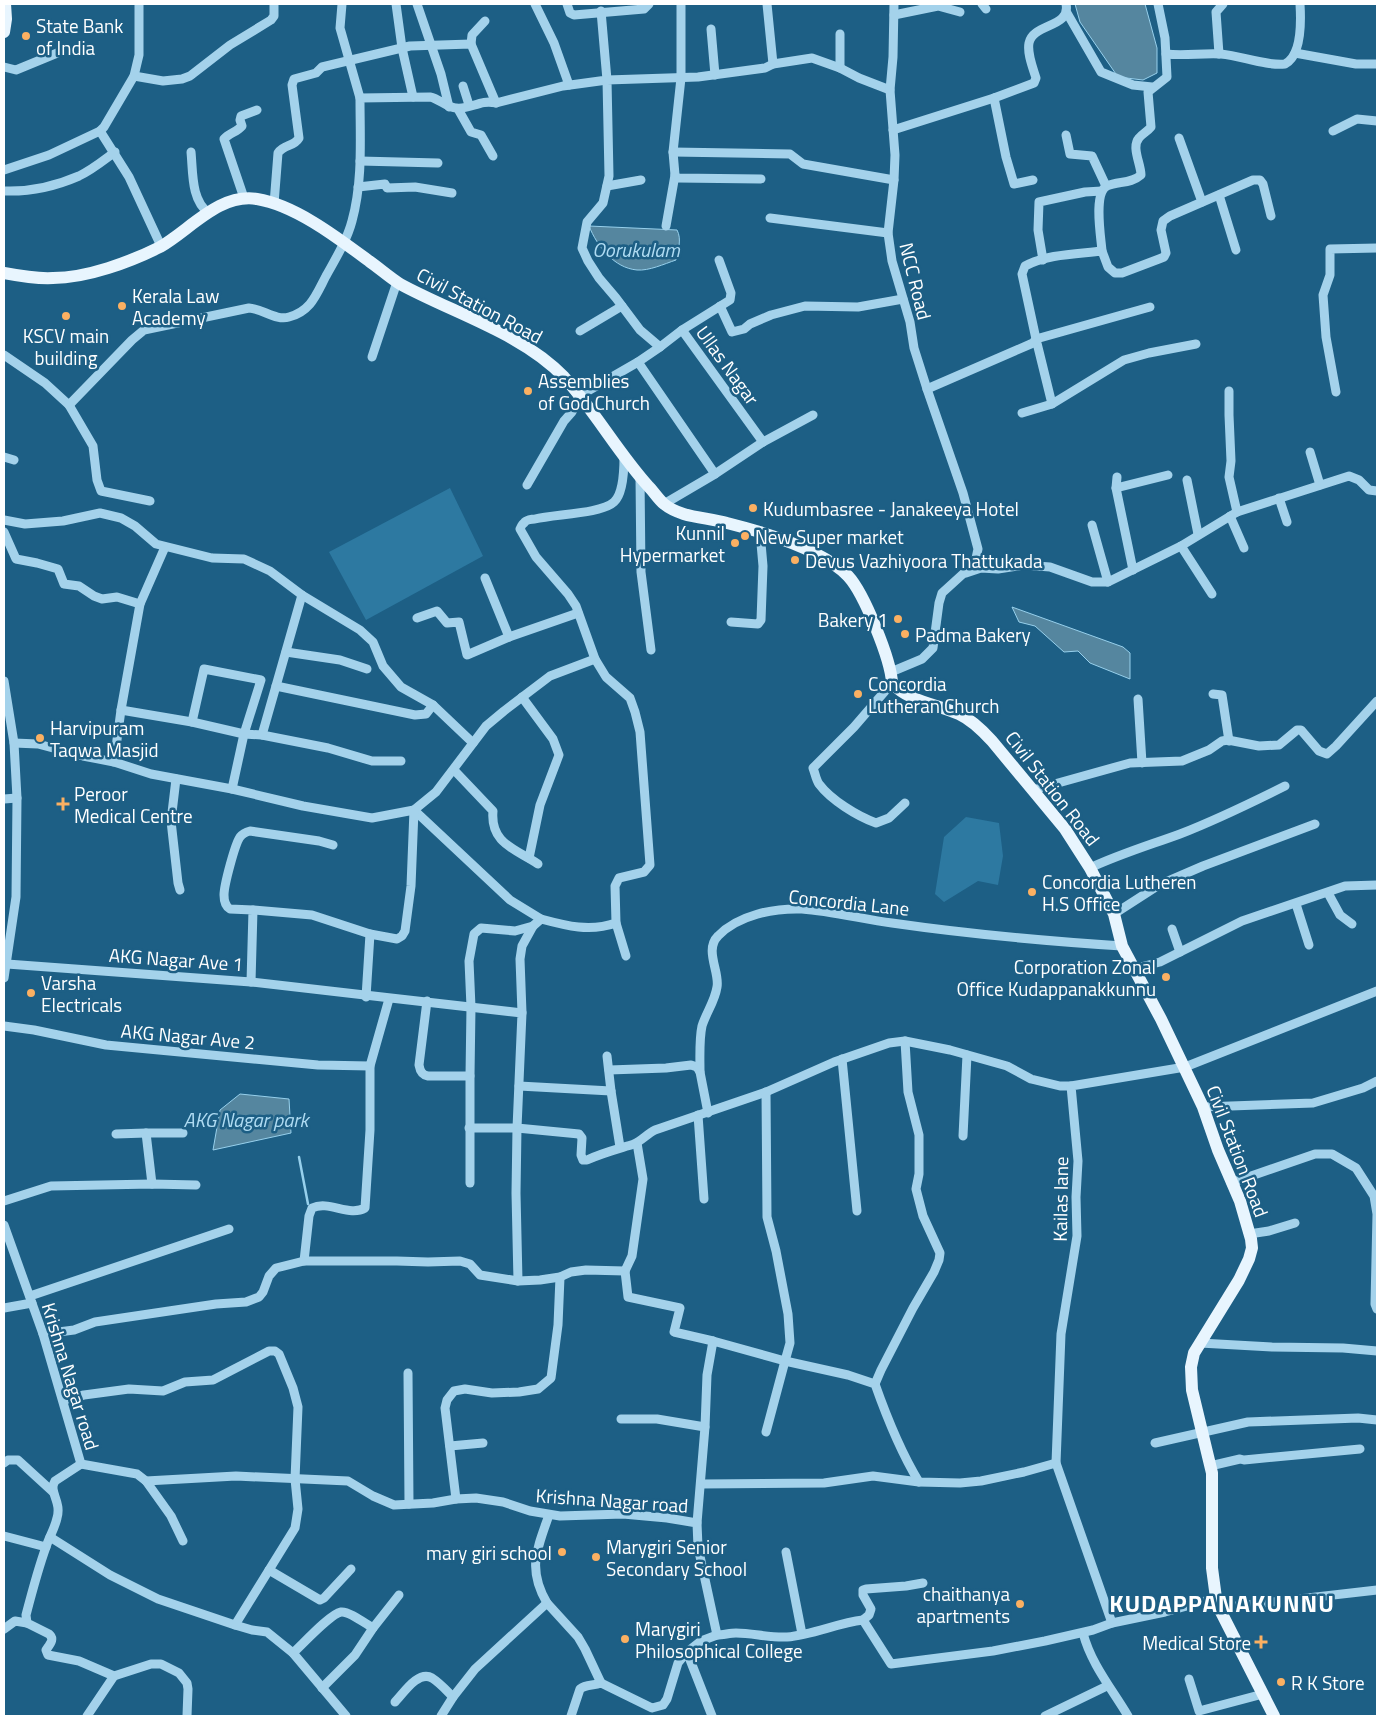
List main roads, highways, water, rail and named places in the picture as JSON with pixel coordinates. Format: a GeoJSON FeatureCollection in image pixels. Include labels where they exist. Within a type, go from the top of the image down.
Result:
{"type":"FeatureCollection","features":[{"type":"Feature","properties":{"kind":"main road"},"geometry":{"type":"LineString","coordinates":[[4,32],[6,19],[5,4]]}},
{"type":"Feature","properties":{"kind":"main road","name":"Civil Station Road"},"geometry":{"type":"LineString","coordinates":[[4,273],[36,278],[74,276],[115,265],[161,246],[222,205],[244,198],[257,199],[274,204],[307,220],[397,282],[500,332],[531,351],[562,376],[624,457],[664,504],[682,513],[702,519],[725,522],[791,542],[835,564],[850,577],[870,615],[892,678],[902,692],[968,719],[992,741],[1065,829],[1090,868],[1114,914],[1122,946],[1185,1067],[1240,1201],[1252,1248],[1239,1280],[1194,1353],[1191,1367],[1192,1390],[1212,1473],[1212,1568],[1218,1603],[1274,1716]]}},
{"type":"Feature","properties":{"kind":"water"},"geometry":{"type":"Polygon","coordinates":[[[1075,4],[1145,4],[1157,48],[1157,73],[1143,80],[1118,77],[1080,22],[1075,4]]]}},
{"type":"Feature","properties":{"kind":"water","name":"Oorukulam"},"geometry":{"type":"Polygon","coordinates":[[[589,226],[677,230],[679,249],[676,260],[656,267],[637,270],[621,265],[607,255],[592,234],[589,226]]]}},
{"type":"Feature","properties":{"kind":"water"},"geometry":{"type":"Polygon","coordinates":[[[1012,607],[1123,647],[1130,653],[1130,679],[1090,663],[1078,651],[1064,652],[1035,626],[1019,622],[1012,607]]]}},
{"type":"Feature","properties":{"kind":"water","name":"AKG Nagar park"},"geometry":{"type":"Polygon","coordinates":[[[240,1094],[289,1099],[291,1133],[213,1150],[220,1110],[240,1094]]]}},
{"type":"Feature","properties":{"kind":"waterway"},"geometry":{"type":"LineString","coordinates":[[299,1157],[308,1204]]}},
{"type":"Feature","properties":{"kind":"place","name":"State Bank of India"},"geometry":{"type":"Point","coordinates":[26,36]}},
{"type":"Feature","properties":{"kind":"place","name":"Kerala Law Academy"},"geometry":{"type":"Point","coordinates":[122,306]}},
{"type":"Feature","properties":{"kind":"place","name":"KSCV main building"},"geometry":{"type":"Point","coordinates":[66,316]}},
{"type":"Feature","properties":{"kind":"place","name":"Assemblies of God Church"},"geometry":{"type":"Point","coordinates":[528,391]}},
{"type":"Feature","properties":{"kind":"place","name":"Kudumbasree - Janakeeya Hotel"},"geometry":{"type":"Point","coordinates":[753,508]}},
{"type":"Feature","properties":{"kind":"place","name":"New Super market"},"geometry":{"type":"Point","coordinates":[745,536]}},
{"type":"Feature","properties":{"kind":"place","name":"Kunnil Hypermarket"},"geometry":{"type":"Point","coordinates":[735,543]}},
{"type":"Feature","properties":{"kind":"place","name":"Devus Vazhiyoora Thattukada"},"geometry":{"type":"Point","coordinates":[795,560]}},
{"type":"Feature","properties":{"kind":"place","name":"Bakery 1"},"geometry":{"type":"Point","coordinates":[898,619]}},
{"type":"Feature","properties":{"kind":"place","name":"Padma Bakery"},"geometry":{"type":"Point","coordinates":[905,634]}},
{"type":"Feature","properties":{"kind":"place","name":"Concordia Lutheran Church"},"geometry":{"type":"Point","coordinates":[858,694]}},
{"type":"Feature","properties":{"kind":"place","name":"Harvipuram Taqwa Masjid"},"geometry":{"type":"Point","coordinates":[40,738]}},
{"type":"Feature","properties":{"kind":"place","name":"Peroor Medical Centre"},"geometry":{"type":"Point","coordinates":[63,804]}},
{"type":"Feature","properties":{"kind":"place","name":"Concordia Lutheren H.S Office"},"geometry":{"type":"Point","coordinates":[1032,892]}},
{"type":"Feature","properties":{"kind":"place","name":"Corporation Zonal Office Kudappanakkunnu"},"geometry":{"type":"Point","coordinates":[1166,977]}},
{"type":"Feature","properties":{"kind":"place","name":"Varsha Electricals"},"geometry":{"type":"Point","coordinates":[31,993]}},
{"type":"Feature","properties":{"kind":"place","name":"mary giri school"},"geometry":{"type":"Point","coordinates":[562,1552]}},
{"type":"Feature","properties":{"kind":"place","name":"Marygiri Senior Secondary School"},"geometry":{"type":"Point","coordinates":[596,1557]}},
{"type":"Feature","properties":{"kind":"place","name":"chaithanya apartments"},"geometry":{"type":"Point","coordinates":[1020,1604]}},
{"type":"Feature","properties":{"kind":"place","name":"Marygiri Philosophical College"},"geometry":{"type":"Point","coordinates":[625,1639]}},
{"type":"Feature","properties":{"kind":"place","name":"Medical Store"},"geometry":{"type":"Point","coordinates":[1261,1642]}},
{"type":"Feature","properties":{"kind":"place","name":"R K Store"},"geometry":{"type":"Point","coordinates":[1281,1682]}},
{"type":"Feature","properties":{"kind":"district","name":"KUDAPPANAKUNNU"},"geometry":{"type":"Point","coordinates":[1222,1603]}}]}
